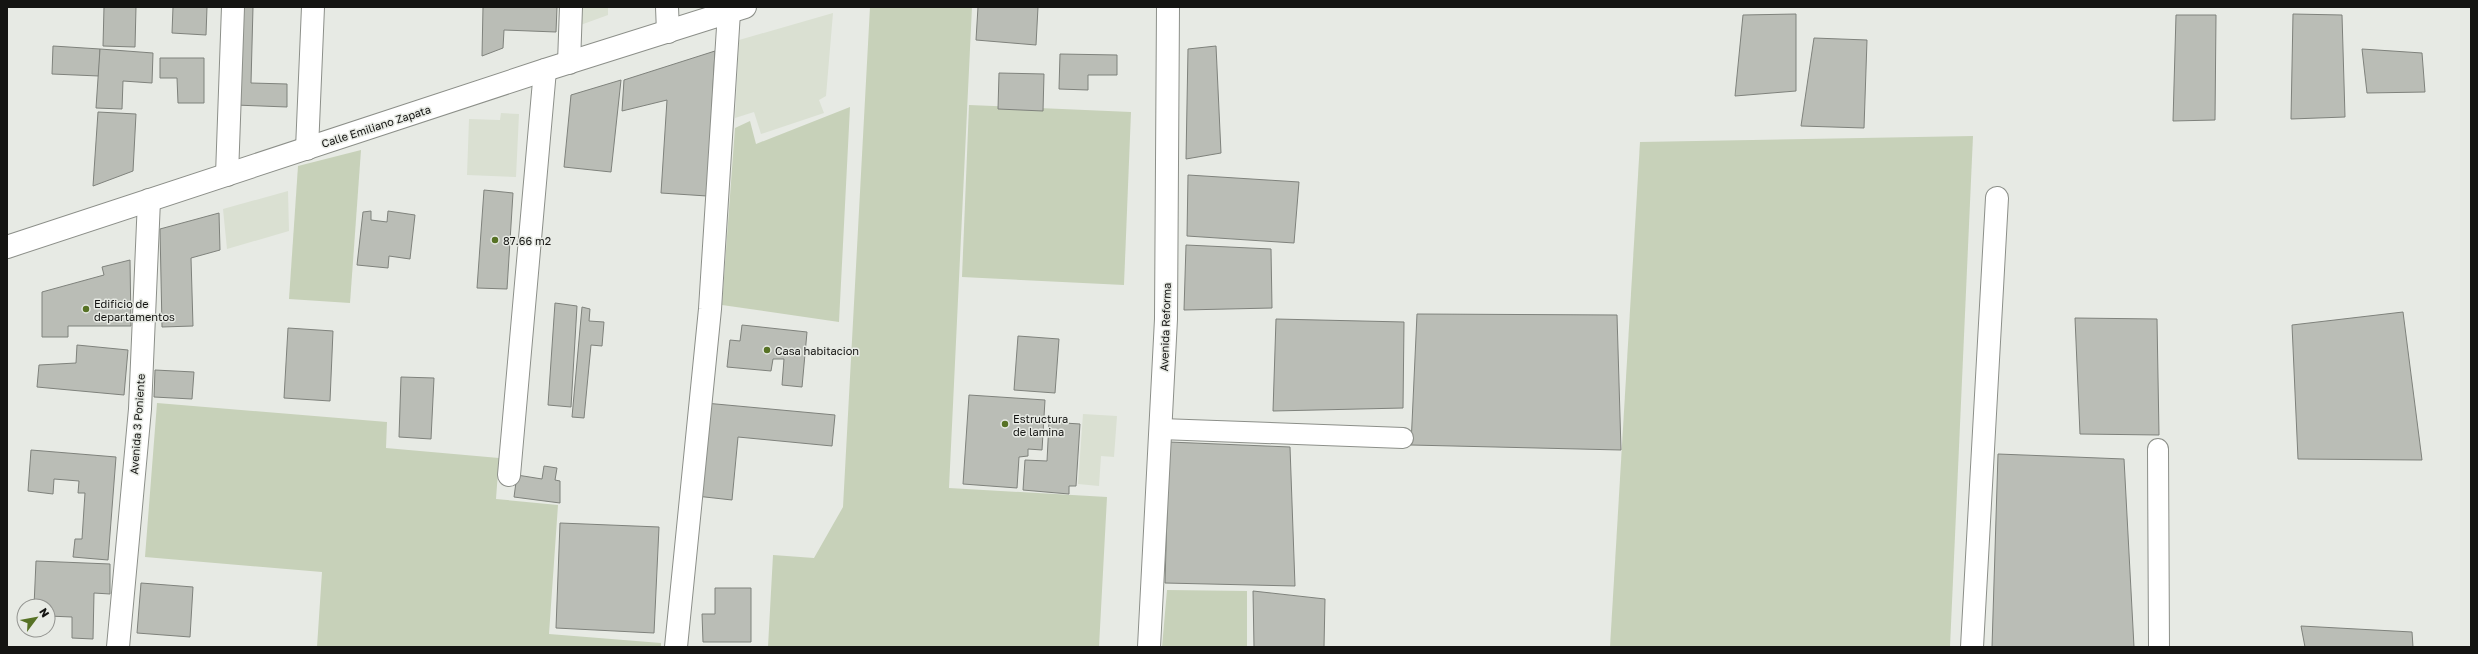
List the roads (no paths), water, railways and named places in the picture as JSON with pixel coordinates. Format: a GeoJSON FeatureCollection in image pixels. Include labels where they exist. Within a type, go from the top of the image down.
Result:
{"type":"FeatureCollection","features":[{"type":"Feature","properties":{"kind":"street"},"geometry":{"type":"LineString","coordinates":[[227,175],[233,7]]}},
{"type":"Feature","properties":{"kind":"street"},"geometry":{"type":"LineString","coordinates":[[307,149],[313,7]]}},
{"type":"Feature","properties":{"kind":"street"},"geometry":{"type":"LineString","coordinates":[[569,63],[571,7]]}},
{"type":"Feature","properties":{"kind":"street"},"geometry":{"type":"LineString","coordinates":[[666,7],[668,32]]}},
{"type":"Feature","properties":{"kind":"street","name":"Avenida Reforma"},"geometry":{"type":"LineString","coordinates":[[1149,647],[1166,319],[1168,7]]}},
{"type":"Feature","properties":{"kind":"street"},"geometry":{"type":"LineString","coordinates":[[676,647],[710,309],[737,10]]}},
{"type":"Feature","properties":{"kind":"street","name":"Calle Emiliano Zapata"},"geometry":{"type":"LineString","coordinates":[[7,247],[545,70],[737,10]]}},
{"type":"Feature","properties":{"kind":"street"},"geometry":{"type":"LineString","coordinates":[[509,475],[545,70]]}},
{"type":"Feature","properties":{"kind":"street"},"geometry":{"type":"LineString","coordinates":[[1972,647],[1997,198]]}},
{"type":"Feature","properties":{"kind":"street","name":"Avenida 3 Poniente"},"geometry":{"type":"LineString","coordinates":[[118,647],[140,409],[149,200]]}},
{"type":"Feature","properties":{"kind":"lane"},"geometry":{"type":"LineString","coordinates":[[1161,429],[1403,438]]}},
{"type":"Feature","properties":{"kind":"lane"},"geometry":{"type":"LineString","coordinates":[[2158,449],[2159,647]]}},
{"type":"Feature","properties":{"kind":"place","name":"87.66 m2"},"geometry":{"type":"Point","coordinates":[495,240]}},
{"type":"Feature","properties":{"kind":"place","name":"Edificio de departamentos"},"geometry":{"type":"Point","coordinates":[86,309]}},
{"type":"Feature","properties":{"kind":"place","name":"Casa habitacion"},"geometry":{"type":"Point","coordinates":[767,350]}},
{"type":"Feature","properties":{"kind":"place","name":"Estructura de lamina"},"geometry":{"type":"Point","coordinates":[1005,424]}}]}
